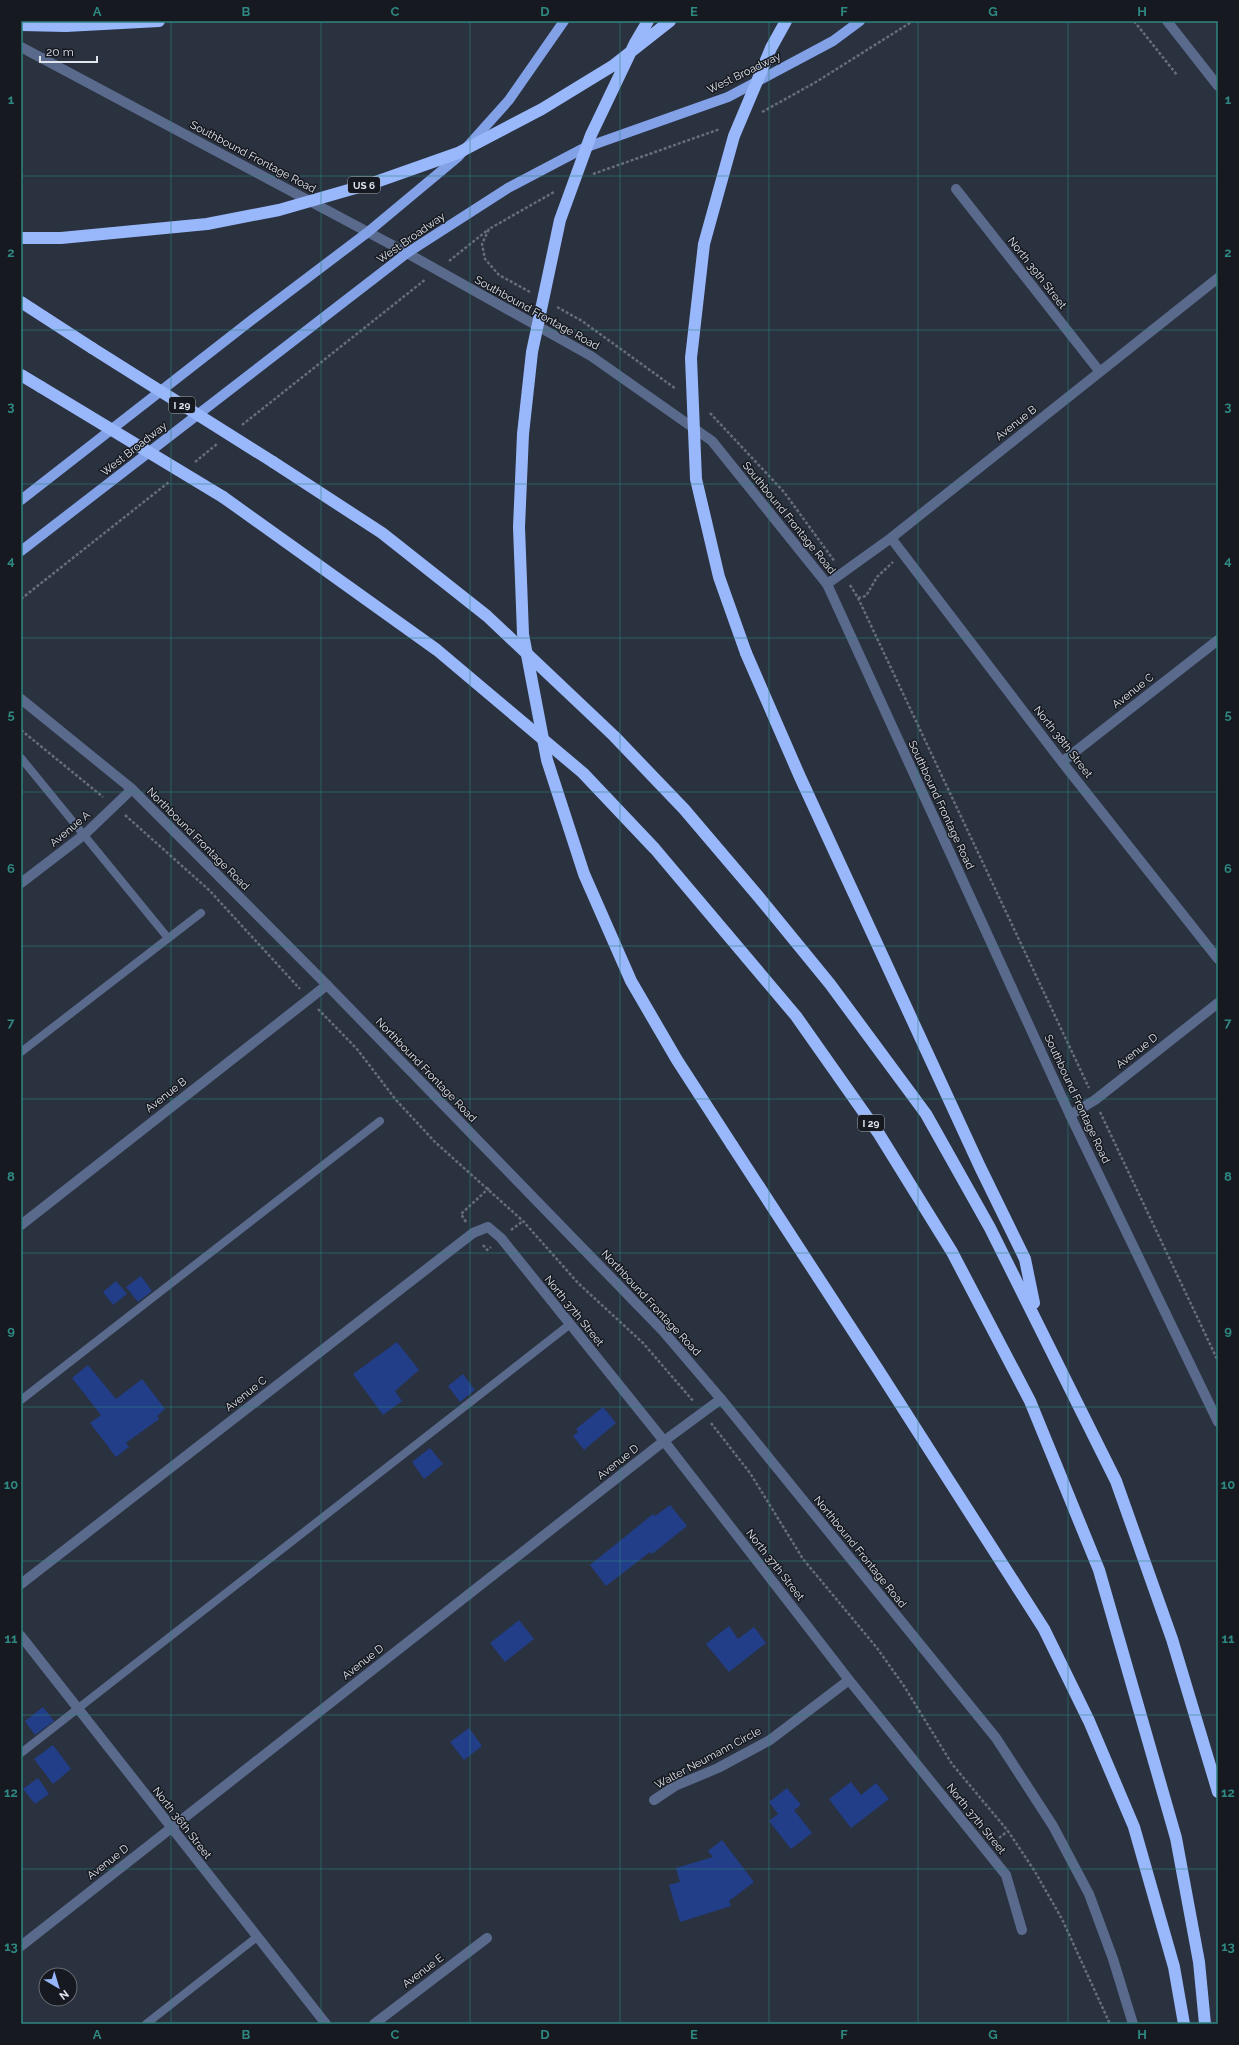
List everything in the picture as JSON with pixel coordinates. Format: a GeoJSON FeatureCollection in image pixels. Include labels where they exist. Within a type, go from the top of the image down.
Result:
{"type":"FeatureCollection","features":[{"type":"Feature","properties":{"kind":"highway"},"geometry":{"type":"LineString","coordinates":[[21,25],[66,26],[159,21]]}},
{"type":"Feature","properties":{"kind":"highway"},"geometry":{"type":"LineString","coordinates":[[648,21],[635,43],[591,135],[560,220],[532,352],[523,434],[519,527],[523,634],[547,760],[584,874],[631,981],[677,1060],[1044,1629],[1089,1721],[1134,1827],[1174,1966],[1184,2024]]}},
{"type":"Feature","properties":{"kind":"highway","name":"US 6"},"geometry":{"type":"LineString","coordinates":[[21,238],[61,238],[207,224],[279,210],[373,183],[458,153],[542,109],[614,65],[670,21]]}},
{"type":"Feature","properties":{"kind":"highway"},"geometry":{"type":"LineString","coordinates":[[786,21],[771,48],[734,136],[704,244],[691,358],[696,479],[719,577],[746,653],[816,813],[974,1153],[1025,1259],[1038,1320]]}},
{"type":"Feature","properties":{"kind":"highway","name":"I 29"},"geometry":{"type":"LineString","coordinates":[[21,302],[382,533],[487,616],[614,736],[684,809],[830,984],[926,1114],[990,1228],[1038,1320],[1116,1481],[1172,1639],[1218,1792]]}},
{"type":"Feature","properties":{"kind":"highway","name":"I 29"},"geometry":{"type":"LineString","coordinates":[[21,374],[223,497],[437,650],[583,773],[655,849],[796,1016],[879,1134],[952,1252],[1030,1401],[1099,1570],[1176,1838],[1199,1962],[1205,2024]]}},
{"type":"Feature","properties":{"kind":"main road"},"geometry":{"type":"LineString","coordinates":[[21,500],[241,328],[368,232],[458,157],[509,100],[564,21]]}},
{"type":"Feature","properties":{"kind":"main road","name":"West Broadway"},"geometry":{"type":"LineString","coordinates":[[21,551],[407,253],[508,188],[584,148],[728,97],[833,41],[860,21]]}},
{"type":"Feature","properties":{"kind":"street"},"geometry":{"type":"LineString","coordinates":[[1167,21],[1218,86]]}},
{"type":"Feature","properties":{"kind":"street","name":"Southbound Frontage Road"},"geometry":{"type":"LineString","coordinates":[[21,47],[407,253],[591,356],[712,441],[827,584],[1070,1115],[1218,1422]]}},
{"type":"Feature","properties":{"kind":"street","name":"North 39th Street"},"geometry":{"type":"LineString","coordinates":[[956,190],[1100,372]]}},
{"type":"Feature","properties":{"kind":"street","name":"Avenue B"},"geometry":{"type":"LineString","coordinates":[[827,584],[891,538],[1218,278]]}},
{"type":"Feature","properties":{"kind":"street","name":"North 38th Street"},"geometry":{"type":"LineString","coordinates":[[891,538],[1062,762],[1218,959]]}},
{"type":"Feature","properties":{"kind":"street","name":"Avenue C"},"geometry":{"type":"LineString","coordinates":[[1062,762],[1218,640]]}},
{"type":"Feature","properties":{"kind":"street","name":"Northbound Frontage Road"},"geometry":{"type":"LineString","coordinates":[[21,699],[132,789],[327,985],[663,1331],[721,1399],[996,1738],[1053,1826],[1089,1894],[1113,1959],[1133,2024]]}},
{"type":"Feature","properties":{"kind":"street","name":"Avenue A"},"geometry":{"type":"LineString","coordinates":[[21,883],[85,834],[132,789]]}},
{"type":"Feature","properties":{"kind":"street","name":"Avenue B"},"geometry":{"type":"LineString","coordinates":[[21,1225],[327,985]]}},
{"type":"Feature","properties":{"kind":"street","name":"Avenue D"},"geometry":{"type":"LineString","coordinates":[[1070,1115],[1095,1100],[1218,1003]]}},
{"type":"Feature","properties":{"kind":"street","name":"Avenue C"},"geometry":{"type":"LineString","coordinates":[[21,1584],[473,1233],[488,1227]]}},
{"type":"Feature","properties":{"kind":"street","name":"North 37th Street"},"geometry":{"type":"LineString","coordinates":[[488,1227],[501,1238],[664,1441],[849,1680],[1006,1875],[1022,1930]]}},
{"type":"Feature","properties":{"kind":"street","name":"Avenue D"},"geometry":{"type":"LineString","coordinates":[[21,1946],[664,1441],[721,1399]]}},
{"type":"Feature","properties":{"kind":"street","name":"North 36th Street"},"geometry":{"type":"LineString","coordinates":[[21,1636],[326,2024]]}},
{"type":"Feature","properties":{"kind":"street","name":"Walter Neumann Circle"},"geometry":{"type":"LineString","coordinates":[[654,1800],[675,1786],[718,1768],[770,1740],[849,1680]]}},
{"type":"Feature","properties":{"kind":"street","name":"Avenue E"},"geometry":{"type":"LineString","coordinates":[[374,2024],[487,1938]]}},
{"type":"Feature","properties":{"kind":"lane"},"geometry":{"type":"LineString","coordinates":[[21,758],[85,834],[168,938]]}},
{"type":"Feature","properties":{"kind":"lane"},"geometry":{"type":"LineString","coordinates":[[21,1052],[201,912]]}},
{"type":"Feature","properties":{"kind":"lane"},"geometry":{"type":"LineString","coordinates":[[21,1400],[380,1121]]}},
{"type":"Feature","properties":{"kind":"lane"},"geometry":{"type":"LineString","coordinates":[[21,1752],[570,1325]]}},
{"type":"Feature","properties":{"kind":"lane"},"geometry":{"type":"LineString","coordinates":[[146,2024],[257,1937]]}},
{"type":"Feature","properties":{"kind":"path"},"geometry":{"type":"LineString","coordinates":[[760,113],[816,82],[913,21]]}},
{"type":"Feature","properties":{"kind":"path"},"geometry":{"type":"LineString","coordinates":[[1134,21],[1177,75]]}},
{"type":"Feature","properties":{"kind":"path"},"geometry":{"type":"LineString","coordinates":[[590,175],[616,164],[660,151],[723,128]]}},
{"type":"Feature","properties":{"kind":"path"},"geometry":{"type":"LineString","coordinates":[[238,427],[489,229],[557,190]]}},
{"type":"Feature","properties":{"kind":"path"},"geometry":{"type":"LineString","coordinates":[[489,229],[482,244],[484,259],[499,274],[537,296]]}},
{"type":"Feature","properties":{"kind":"path"},"geometry":{"type":"LineString","coordinates":[[550,303],[582,321]]}},
{"type":"Feature","properties":{"kind":"path"},"geometry":{"type":"LineString","coordinates":[[189,467],[220,442]]}},
{"type":"Feature","properties":{"kind":"path"},"geometry":{"type":"LineString","coordinates":[[21,599],[170,481]]}},
{"type":"Feature","properties":{"kind":"path"},"geometry":{"type":"LineString","coordinates":[[858,598],[866,596],[877,577],[903,553]]}},
{"type":"Feature","properties":{"kind":"building"},"geometry":{"type":"Polygon","coordinates":[[[141,1276],[152,1291],[138,1302],[126,1287],[141,1276]]]}},
{"type":"Feature","properties":{"kind":"building"},"geometry":{"type":"Polygon","coordinates":[[[116,1281],[127,1294],[113,1305],[103,1292],[116,1281]]]}},
{"type":"Feature","properties":{"kind":"building"},"geometry":{"type":"Polygon","coordinates":[[[397,1342],[419,1370],[395,1391],[402,1401],[383,1415],[353,1374],[397,1342]]]}},
{"type":"Feature","properties":{"kind":"building"},"geometry":{"type":"Polygon","coordinates":[[[88,1365],[116,1399],[142,1379],[165,1409],[157,1416],[159,1419],[126,1443],[129,1447],[116,1457],[90,1423],[101,1415],[72,1378],[88,1365]]]}},
{"type":"Feature","properties":{"kind":"building"},"geometry":{"type":"Polygon","coordinates":[[[463,1374],[475,1390],[460,1402],[448,1386],[463,1374]]]}},
{"type":"Feature","properties":{"kind":"building"},"geometry":{"type":"Polygon","coordinates":[[[603,1407],[616,1423],[584,1450],[573,1436],[578,1432],[576,1429],[603,1407]]]}},
{"type":"Feature","properties":{"kind":"building"},"geometry":{"type":"Polygon","coordinates":[[[430,1448],[443,1464],[424,1479],[412,1462],[430,1448]]]}},
{"type":"Feature","properties":{"kind":"building"},"geometry":{"type":"Polygon","coordinates":[[[670,1505],[687,1526],[652,1554],[650,1552],[606,1586],[590,1565],[653,1514],[655,1516],[670,1505]]]}},
{"type":"Feature","properties":{"kind":"building"},"geometry":{"type":"Polygon","coordinates":[[[519,1620],[534,1639],[505,1662],[490,1643],[519,1620]]]}},
{"type":"Feature","properties":{"kind":"building"},"geometry":{"type":"Polygon","coordinates":[[[729,1626],[738,1639],[754,1627],[766,1643],[729,1672],[706,1644],[729,1626]]]}},
{"type":"Feature","properties":{"kind":"building"},"geometry":{"type":"Polygon","coordinates":[[[43,1707],[54,1721],[35,1735],[25,1721],[43,1707]]]}},
{"type":"Feature","properties":{"kind":"building"},"geometry":{"type":"Polygon","coordinates":[[[469,1728],[482,1746],[464,1760],[450,1742],[469,1728]]]}},
{"type":"Feature","properties":{"kind":"building"},"geometry":{"type":"Polygon","coordinates":[[[53,1745],[71,1769],[53,1784],[34,1759],[53,1745]]]}},
{"type":"Feature","properties":{"kind":"building"},"geometry":{"type":"Polygon","coordinates":[[[38,1778],[49,1794],[35,1804],[23,1789],[38,1778]]]}},
{"type":"Feature","properties":{"kind":"building"},"geometry":{"type":"Polygon","coordinates":[[[851,1782],[861,1795],[876,1783],[889,1799],[851,1828],[829,1799],[851,1782]]]}},
{"type":"Feature","properties":{"kind":"building"},"geometry":{"type":"Polygon","coordinates":[[[787,1788],[801,1805],[794,1810],[812,1833],[791,1849],[769,1821],[778,1814],[769,1802],[787,1788]]]}},
{"type":"Feature","properties":{"kind":"building"},"geometry":{"type":"Polygon","coordinates":[[[722,1840],[754,1882],[729,1901],[731,1906],[680,1922],[669,1885],[680,1882],[676,1868],[713,1857],[708,1851],[722,1840]]]}}]}
